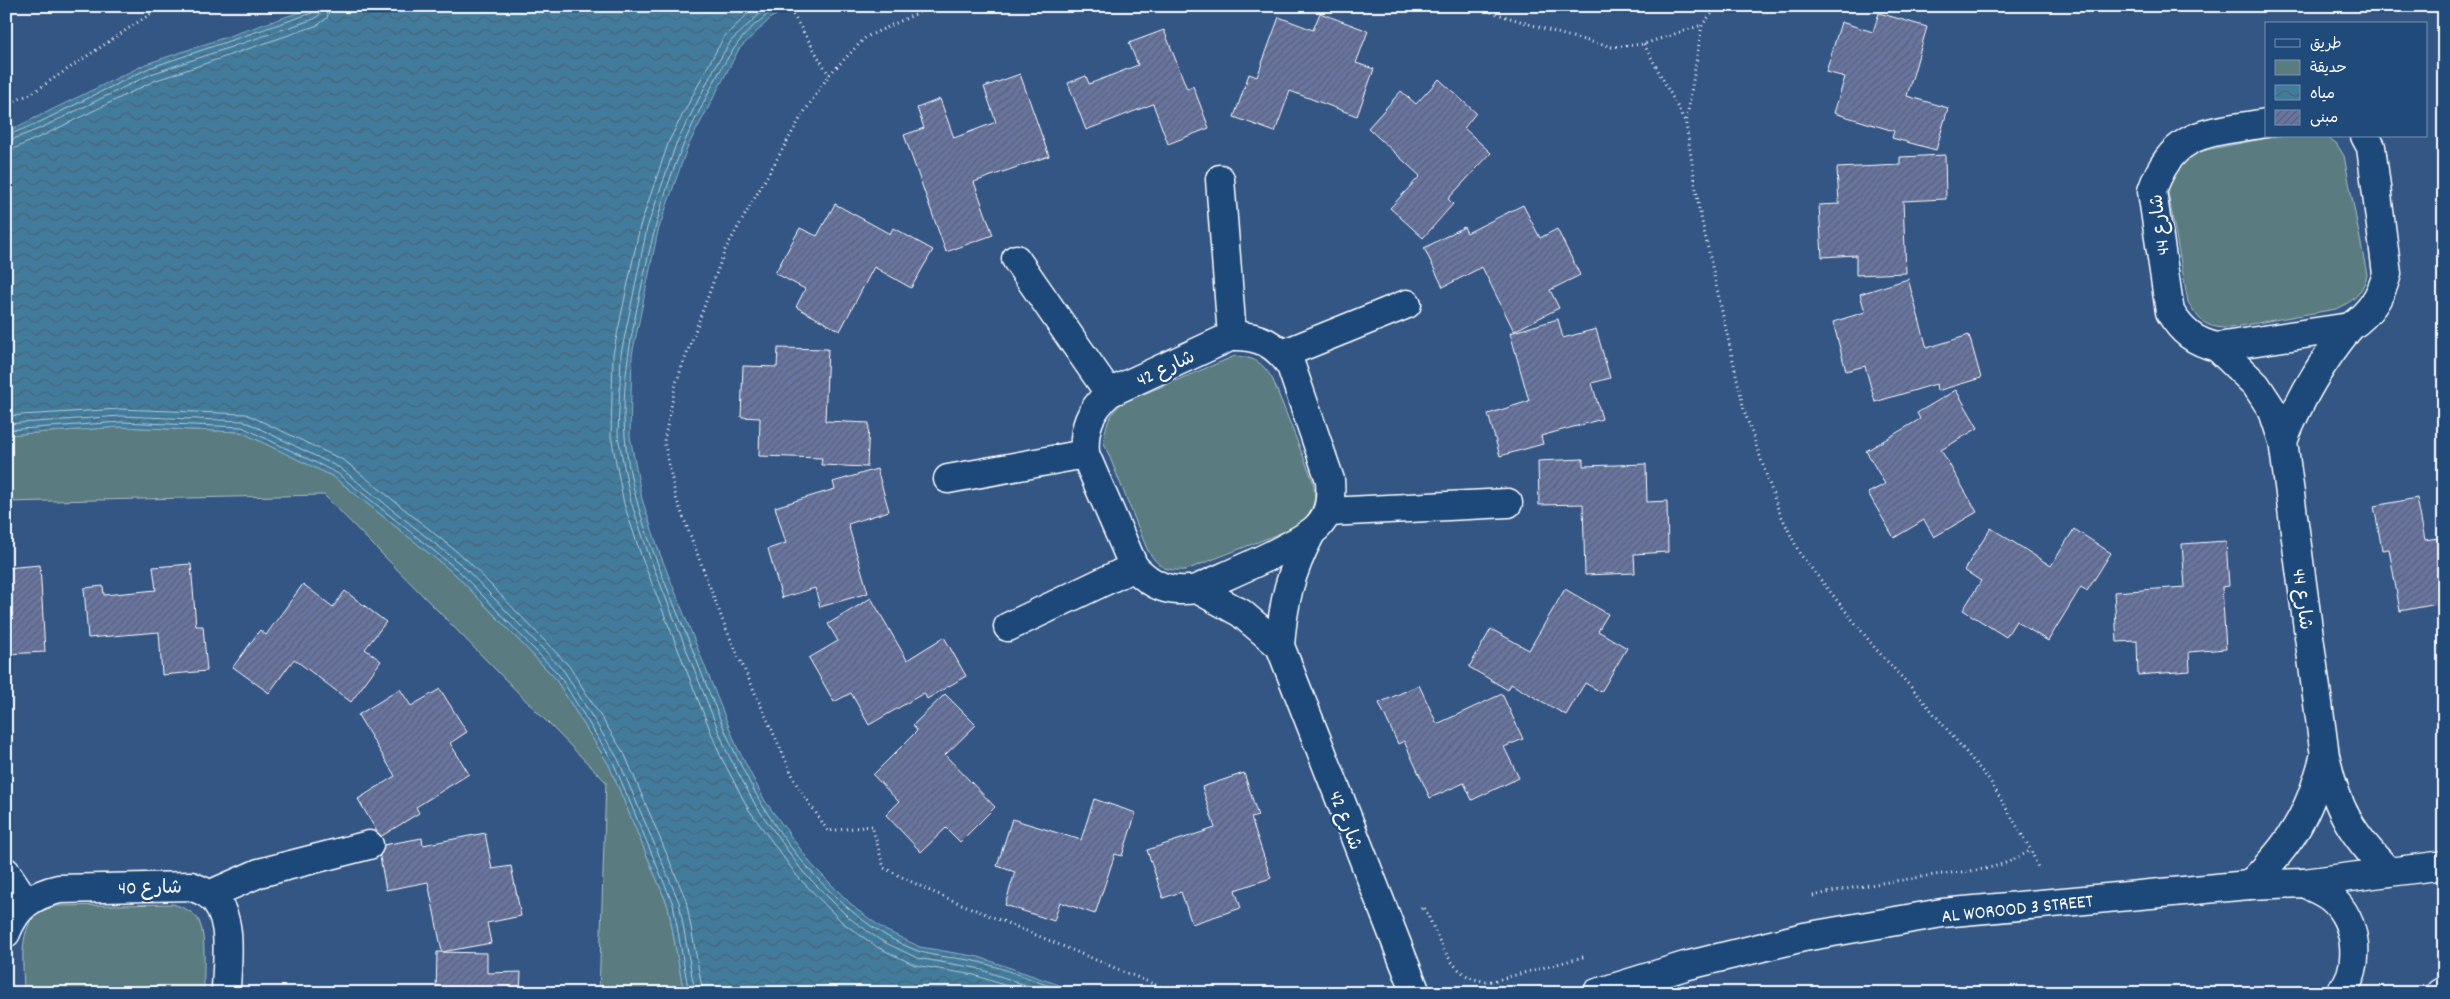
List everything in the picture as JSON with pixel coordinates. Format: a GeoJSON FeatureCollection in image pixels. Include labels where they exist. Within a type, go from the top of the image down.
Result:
{"type":"FeatureCollection","features":[{"type":"Feature","properties":{"kind":"street","name":"شارع 44"},"geometry":{"type":"LineString","coordinates":[[2265,123],[2201,134],[2183,143],[2163,164],[2152,191],[2170,312],[2178,325],[2189,336],[2202,344],[2217,347],[2350,327]]}},
{"type":"Feature","properties":{"kind":"street","name":"شارع 44"},"geometry":{"type":"LineString","coordinates":[[2283,441],[2295,409],[2310,380],[2350,327],[2364,318],[2374,305],[2382,290],[2387,274],[2371,147],[2366,138]]}},
{"type":"Feature","properties":{"kind":"street"},"geometry":{"type":"LineString","coordinates":[[1220,179],[1232,336]]}},
{"type":"Feature","properties":{"kind":"street"},"geometry":{"type":"LineString","coordinates":[[1016,259],[1109,392]]}},
{"type":"Feature","properties":{"kind":"street"},"geometry":{"type":"LineString","coordinates":[[1283,354],[1407,304]]}},
{"type":"Feature","properties":{"kind":"street","name":"شارع 42"},"geometry":{"type":"LineString","coordinates":[[1310,534],[1197,589],[1179,591],[1161,588],[1146,580],[1134,567],[1085,454],[1084,437],[1088,420],[1096,404],[1109,392],[1232,336],[1260,339],[1283,354],[1291,366],[1330,480],[1331,496],[1328,512],[1310,534],[1297,560],[1287,588],[1280,646],[1416,993]]}},
{"type":"Feature","properties":{"kind":"street","name":"شارع 44"},"geometry":{"type":"LineString","coordinates":[[2217,347],[2256,385],[2272,411],[2283,441],[2324,756],[2333,790],[2346,821],[2365,848],[2389,872]]}},
{"type":"Feature","properties":{"kind":"street"},"geometry":{"type":"LineString","coordinates":[[948,479],[1085,454]]}},
{"type":"Feature","properties":{"kind":"street"},"geometry":{"type":"LineString","coordinates":[[1328,512],[1508,502]]}},
{"type":"Feature","properties":{"kind":"street"},"geometry":{"type":"LineString","coordinates":[[1008,627],[1134,567]]}},
{"type":"Feature","properties":{"kind":"street","name":"شارع 42"},"geometry":{"type":"LineString","coordinates":[[1197,589],[1241,613],[1280,646]]}},
{"type":"Feature","properties":{"kind":"street","name":"شارع 44"},"geometry":{"type":"LineString","coordinates":[[2249,885],[2276,858],[2298,828],[2314,793],[2324,756]]}},
{"type":"Feature","properties":{"kind":"street"},"geometry":{"type":"LineString","coordinates":[[209,895],[259,873],[369,845]]}},
{"type":"Feature","properties":{"kind":"street","name":"AL WOROOD 3 STREET"},"geometry":{"type":"LineString","coordinates":[[1597,993],[1685,966],[1804,938],[1942,913],[2249,885],[2304,883],[2444,865]]}},
{"type":"Feature","properties":{"kind":"street"},"geometry":{"type":"LineString","coordinates":[[6,872],[26,902]]}},
{"type":"Feature","properties":{"kind":"street"},"geometry":{"type":"LineString","coordinates":[[2304,883],[2332,898],[2350,924],[2355,957],[2345,987],[2340,993]]}},
{"type":"Feature","properties":{"kind":"street","name":"شارع 40"},"geometry":{"type":"LineString","coordinates":[[6,932],[12,917],[26,902],[41,893],[59,889],[171,884],[191,886],[209,895],[221,909],[227,928],[226,993]]}},
{"type":"Feature","properties":{"kind":"path"},"geometry":{"type":"LineString","coordinates":[[6,105],[32,93],[162,6]]}},
{"type":"Feature","properties":{"kind":"path"},"geometry":{"type":"LineString","coordinates":[[788,6],[829,75]]}},
{"type":"Feature","properties":{"kind":"path"},"geometry":{"type":"LineString","coordinates":[[932,6],[866,37],[829,75],[801,117],[725,250],[676,383],[664,441],[676,498],[726,629],[778,747],[797,785],[828,831],[872,826],[884,868],[937,894],[1175,993]]}},
{"type":"Feature","properties":{"kind":"path"},"geometry":{"type":"LineString","coordinates":[[1472,6],[1587,42],[1612,47],[1644,44],[1702,25]]}},
{"type":"Feature","properties":{"kind":"path"},"geometry":{"type":"LineString","coordinates":[[1718,6],[1702,25],[1686,124],[1699,208],[1744,410],[1778,508],[1800,554],[1875,648],[1920,697],[1990,781],[2031,850],[2052,903]]}},
{"type":"Feature","properties":{"kind":"path"},"geometry":{"type":"LineString","coordinates":[[1644,44],[1686,124]]}},
{"type":"Feature","properties":{"kind":"path"},"geometry":{"type":"LineString","coordinates":[[1805,898],[1929,876],[1993,868],[2013,862],[2031,850]]}},
{"type":"Feature","properties":{"kind":"path"},"geometry":{"type":"LineString","coordinates":[[1388,923],[1424,907],[1450,961],[1464,976],[1479,982],[1493,981],[1595,954]]}},
{"type":"Feature","properties":{"kind":"green space"},"geometry":{"type":"Polygon","coordinates":[[[2267,138],[2329,138],[2336,143],[2344,156],[2367,275],[2360,292],[2348,303],[2336,309],[2229,328],[2215,327],[2200,319],[2188,302],[2167,187],[2179,158],[2196,152],[2267,138]]]}},
{"type":"Feature","properties":{"kind":"green space"},"geometry":{"type":"Polygon","coordinates":[[[1235,356],[1258,362],[1273,380],[1313,481],[1314,502],[1310,512],[1296,527],[1186,570],[1167,569],[1155,560],[1147,549],[1104,443],[1105,431],[1111,416],[1122,403],[1235,356]]]}},
{"type":"Feature","properties":{"kind":"green space"},"geometry":{"type":"Polygon","coordinates":[[[121,427],[241,432],[334,477],[456,575],[555,678],[609,765],[668,906],[684,993],[599,993],[606,782],[324,495],[6,502],[6,435],[121,427]]]}},
{"type":"Feature","properties":{"kind":"green space"},"geometry":{"type":"Polygon","coordinates":[[[173,904],[191,912],[199,921],[204,946],[204,993],[24,993],[24,940],[31,922],[37,914],[55,906],[173,904]]]}},
{"type":"Feature","properties":{"kind":"water"},"geometry":{"type":"Polygon","coordinates":[[[318,6],[796,6],[772,17],[739,49],[687,148],[658,231],[632,355],[630,436],[642,499],[660,554],[737,747],[765,801],[812,865],[856,909],[885,930],[920,947],[979,957],[1082,993],[684,993],[668,906],[609,765],[555,678],[456,575],[334,477],[241,432],[121,427],[6,435],[6,132],[146,64],[318,6]]]}},
{"type":"Feature","properties":{"kind":"water"},"geometry":{"type":"Polygon","coordinates":[[[1569,6],[1633,6],[1614,12],[1569,6]]]}},
{"type":"Feature","properties":{"kind":"building"},"geometry":{"type":"Polygon","coordinates":[[[1320,13],[1368,31],[1356,63],[1374,69],[1357,116],[1290,91],[1275,132],[1234,117],[1249,74],[1257,77],[1279,17],[1313,30],[1320,13]]]}},
{"type":"Feature","properties":{"kind":"building"},"geometry":{"type":"Polygon","coordinates":[[[1879,13],[1927,27],[1907,96],[1948,108],[1936,150],[1892,138],[1894,131],[1834,113],[1845,77],[1826,72],[1841,22],[1873,32],[1879,13]]]}},
{"type":"Feature","properties":{"kind":"building"},"geometry":{"type":"Polygon","coordinates":[[[1164,30],[1187,89],[1193,86],[1209,128],[1168,144],[1153,104],[1086,130],[1068,83],[1086,76],[1089,84],[1138,65],[1129,43],[1164,30]]]}},
{"type":"Feature","properties":{"kind":"building"},"geometry":{"type":"Polygon","coordinates":[[[1020,74],[1049,156],[974,182],[993,235],[946,252],[904,135],[924,128],[917,108],[940,99],[954,138],[996,122],[984,87],[1020,74]]]}},
{"type":"Feature","properties":{"kind":"building"},"geometry":{"type":"Polygon","coordinates":[[[1439,79],[1476,113],[1464,128],[1491,153],[1448,199],[1453,204],[1423,238],[1390,208],[1420,176],[1368,128],[1401,91],[1416,104],[1439,79]]]}},
{"type":"Feature","properties":{"kind":"building"},"geometry":{"type":"Polygon","coordinates":[[[1945,155],[1946,199],[1903,201],[1906,273],[1856,275],[1856,255],[1822,257],[1819,205],[1839,204],[1837,168],[1900,165],[1900,157],[1945,155]]]}},
{"type":"Feature","properties":{"kind":"building"},"geometry":{"type":"Polygon","coordinates":[[[835,204],[890,234],[893,228],[933,250],[911,288],[874,267],[840,331],[796,307],[805,289],[775,273],[800,228],[817,236],[835,204]]]}},
{"type":"Feature","properties":{"kind":"building"},"geometry":{"type":"Polygon","coordinates":[[[1523,205],[1540,238],[1557,229],[1580,275],[1550,290],[1559,308],[1514,331],[1482,267],[1443,287],[1424,248],[1464,227],[1467,233],[1523,205]]]}},
{"type":"Feature","properties":{"kind":"building"},"geometry":{"type":"Polygon","coordinates":[[[1908,279],[1927,348],[1969,335],[1981,378],[1937,391],[1936,384],[1875,402],[1865,366],[1846,371],[1833,322],[1865,312],[1860,294],[1908,279]]]}},
{"type":"Feature","properties":{"kind":"building"},"geometry":{"type":"Polygon","coordinates":[[[1558,319],[1563,338],[1596,329],[1610,378],[1592,383],[1602,419],[1541,436],[1543,444],[1500,456],[1488,414],[1529,401],[1510,333],[1558,319]]]}},
{"type":"Feature","properties":{"kind":"building"},"geometry":{"type":"Polygon","coordinates":[[[778,348],[828,349],[825,421],[869,423],[867,467],[821,465],[822,458],[759,456],[760,418],[741,417],[743,366],[777,367],[778,348]]]}},
{"type":"Feature","properties":{"kind":"building"},"geometry":{"type":"Polygon","coordinates":[[[1956,390],[1978,428],[1941,450],[1977,512],[1934,537],[1924,520],[1894,538],[1868,493],[1885,484],[1866,451],[1920,419],[1917,413],[1956,390]]]}},
{"type":"Feature","properties":{"kind":"building"},"geometry":{"type":"Polygon","coordinates":[[[1583,459],[1583,466],[1646,464],[1647,502],[1667,501],[1668,552],[1634,554],[1635,573],[1585,575],[1583,504],[1539,505],[1538,461],[1583,459]]]}},
{"type":"Feature","properties":{"kind":"building"},"geometry":{"type":"Polygon","coordinates":[[[877,469],[889,511],[848,524],[868,593],[820,607],[815,588],[782,598],[768,549],[786,543],[775,507],[835,489],[833,482],[877,469]]]}},
{"type":"Feature","properties":{"kind":"building"},"geometry":{"type":"Polygon","coordinates":[[[2417,498],[2425,540],[2444,537],[2444,622],[2440,623],[2437,604],[2400,611],[2389,549],[2382,550],[2374,506],[2417,498]]]}},
{"type":"Feature","properties":{"kind":"building"},"geometry":{"type":"Polygon","coordinates":[[[1991,528],[2051,566],[2074,529],[2111,553],[2087,591],[2081,587],[2048,641],[2016,621],[2006,637],[1963,610],[1981,581],[1964,570],[1991,528]]]}},
{"type":"Feature","properties":{"kind":"building"},"geometry":{"type":"Polygon","coordinates":[[[2226,541],[2229,586],[2222,587],[2226,649],[2189,652],[2190,671],[2138,675],[2137,641],[2117,642],[2114,592],[2185,587],[2182,544],[2226,541]]]}},
{"type":"Feature","properties":{"kind":"building"},"geometry":{"type":"Polygon","coordinates":[[[191,564],[196,626],[203,626],[207,671],[162,675],[159,632],[88,638],[84,588],[103,586],[104,595],[156,590],[153,567],[191,564]]]}},
{"type":"Feature","properties":{"kind":"building"},"geometry":{"type":"Polygon","coordinates":[[[40,565],[45,652],[6,654],[6,568],[40,565]]]}},
{"type":"Feature","properties":{"kind":"building"},"geometry":{"type":"Polygon","coordinates":[[[303,584],[333,607],[345,591],[386,622],[365,649],[381,661],[351,702],[294,659],[269,693],[233,667],[260,630],[266,635],[303,584]]]}},
{"type":"Feature","properties":{"kind":"building"},"geometry":{"type":"Polygon","coordinates":[[[1565,589],[1608,614],[1598,631],[1627,648],[1601,692],[1585,683],[1566,715],[1511,684],[1508,690],[1469,667],[1491,629],[1529,650],[1565,589]]]}},
{"type":"Feature","properties":{"kind":"building"},"geometry":{"type":"Polygon","coordinates":[[[871,598],[907,660],[944,637],[966,676],[927,699],[924,693],[869,725],[851,693],[834,702],[809,658],[838,641],[828,624],[871,598]]]}},
{"type":"Feature","properties":{"kind":"building"},"geometry":{"type":"Polygon","coordinates":[[[1419,685],[1437,724],[1502,694],[1523,739],[1504,747],[1519,778],[1472,800],[1464,783],[1430,798],[1404,741],[1398,744],[1379,703],[1419,685]]]}},
{"type":"Feature","properties":{"kind":"building"},"geometry":{"type":"Polygon","coordinates":[[[400,689],[411,706],[440,689],[467,732],[450,743],[469,774],[416,807],[419,813],[380,837],[358,799],[395,776],[358,715],[400,689]]]}},
{"type":"Feature","properties":{"kind":"building"},"geometry":{"type":"Polygon","coordinates":[[[945,694],[976,725],[945,755],[995,807],[960,842],[946,828],[921,852],[886,815],[899,802],[873,775],[917,731],[913,725],[945,694]]]}},
{"type":"Feature","properties":{"kind":"building"},"geometry":{"type":"Polygon","coordinates":[[[1244,773],[1258,816],[1251,818],[1271,878],[1235,890],[1241,908],[1192,924],[1181,892],[1163,898],[1147,850],[1215,828],[1202,787],[1244,773]]]}},
{"type":"Feature","properties":{"kind":"building"},"geometry":{"type":"Polygon","coordinates":[[[1094,799],[1136,813],[1122,856],[1115,854],[1095,914],[1060,902],[1054,921],[1005,905],[1015,872],[997,866],[1012,819],[1081,840],[1094,799]]]}},
{"type":"Feature","properties":{"kind":"building"},"geometry":{"type":"Polygon","coordinates":[[[485,833],[492,869],[511,866],[521,916],[487,923],[491,943],[442,952],[428,882],[386,890],[378,846],[422,838],[423,845],[485,833]]]}},
{"type":"Feature","properties":{"kind":"building"},"geometry":{"type":"Polygon","coordinates":[[[437,952],[487,953],[487,973],[521,972],[520,993],[436,993],[437,952]]]}}]}
